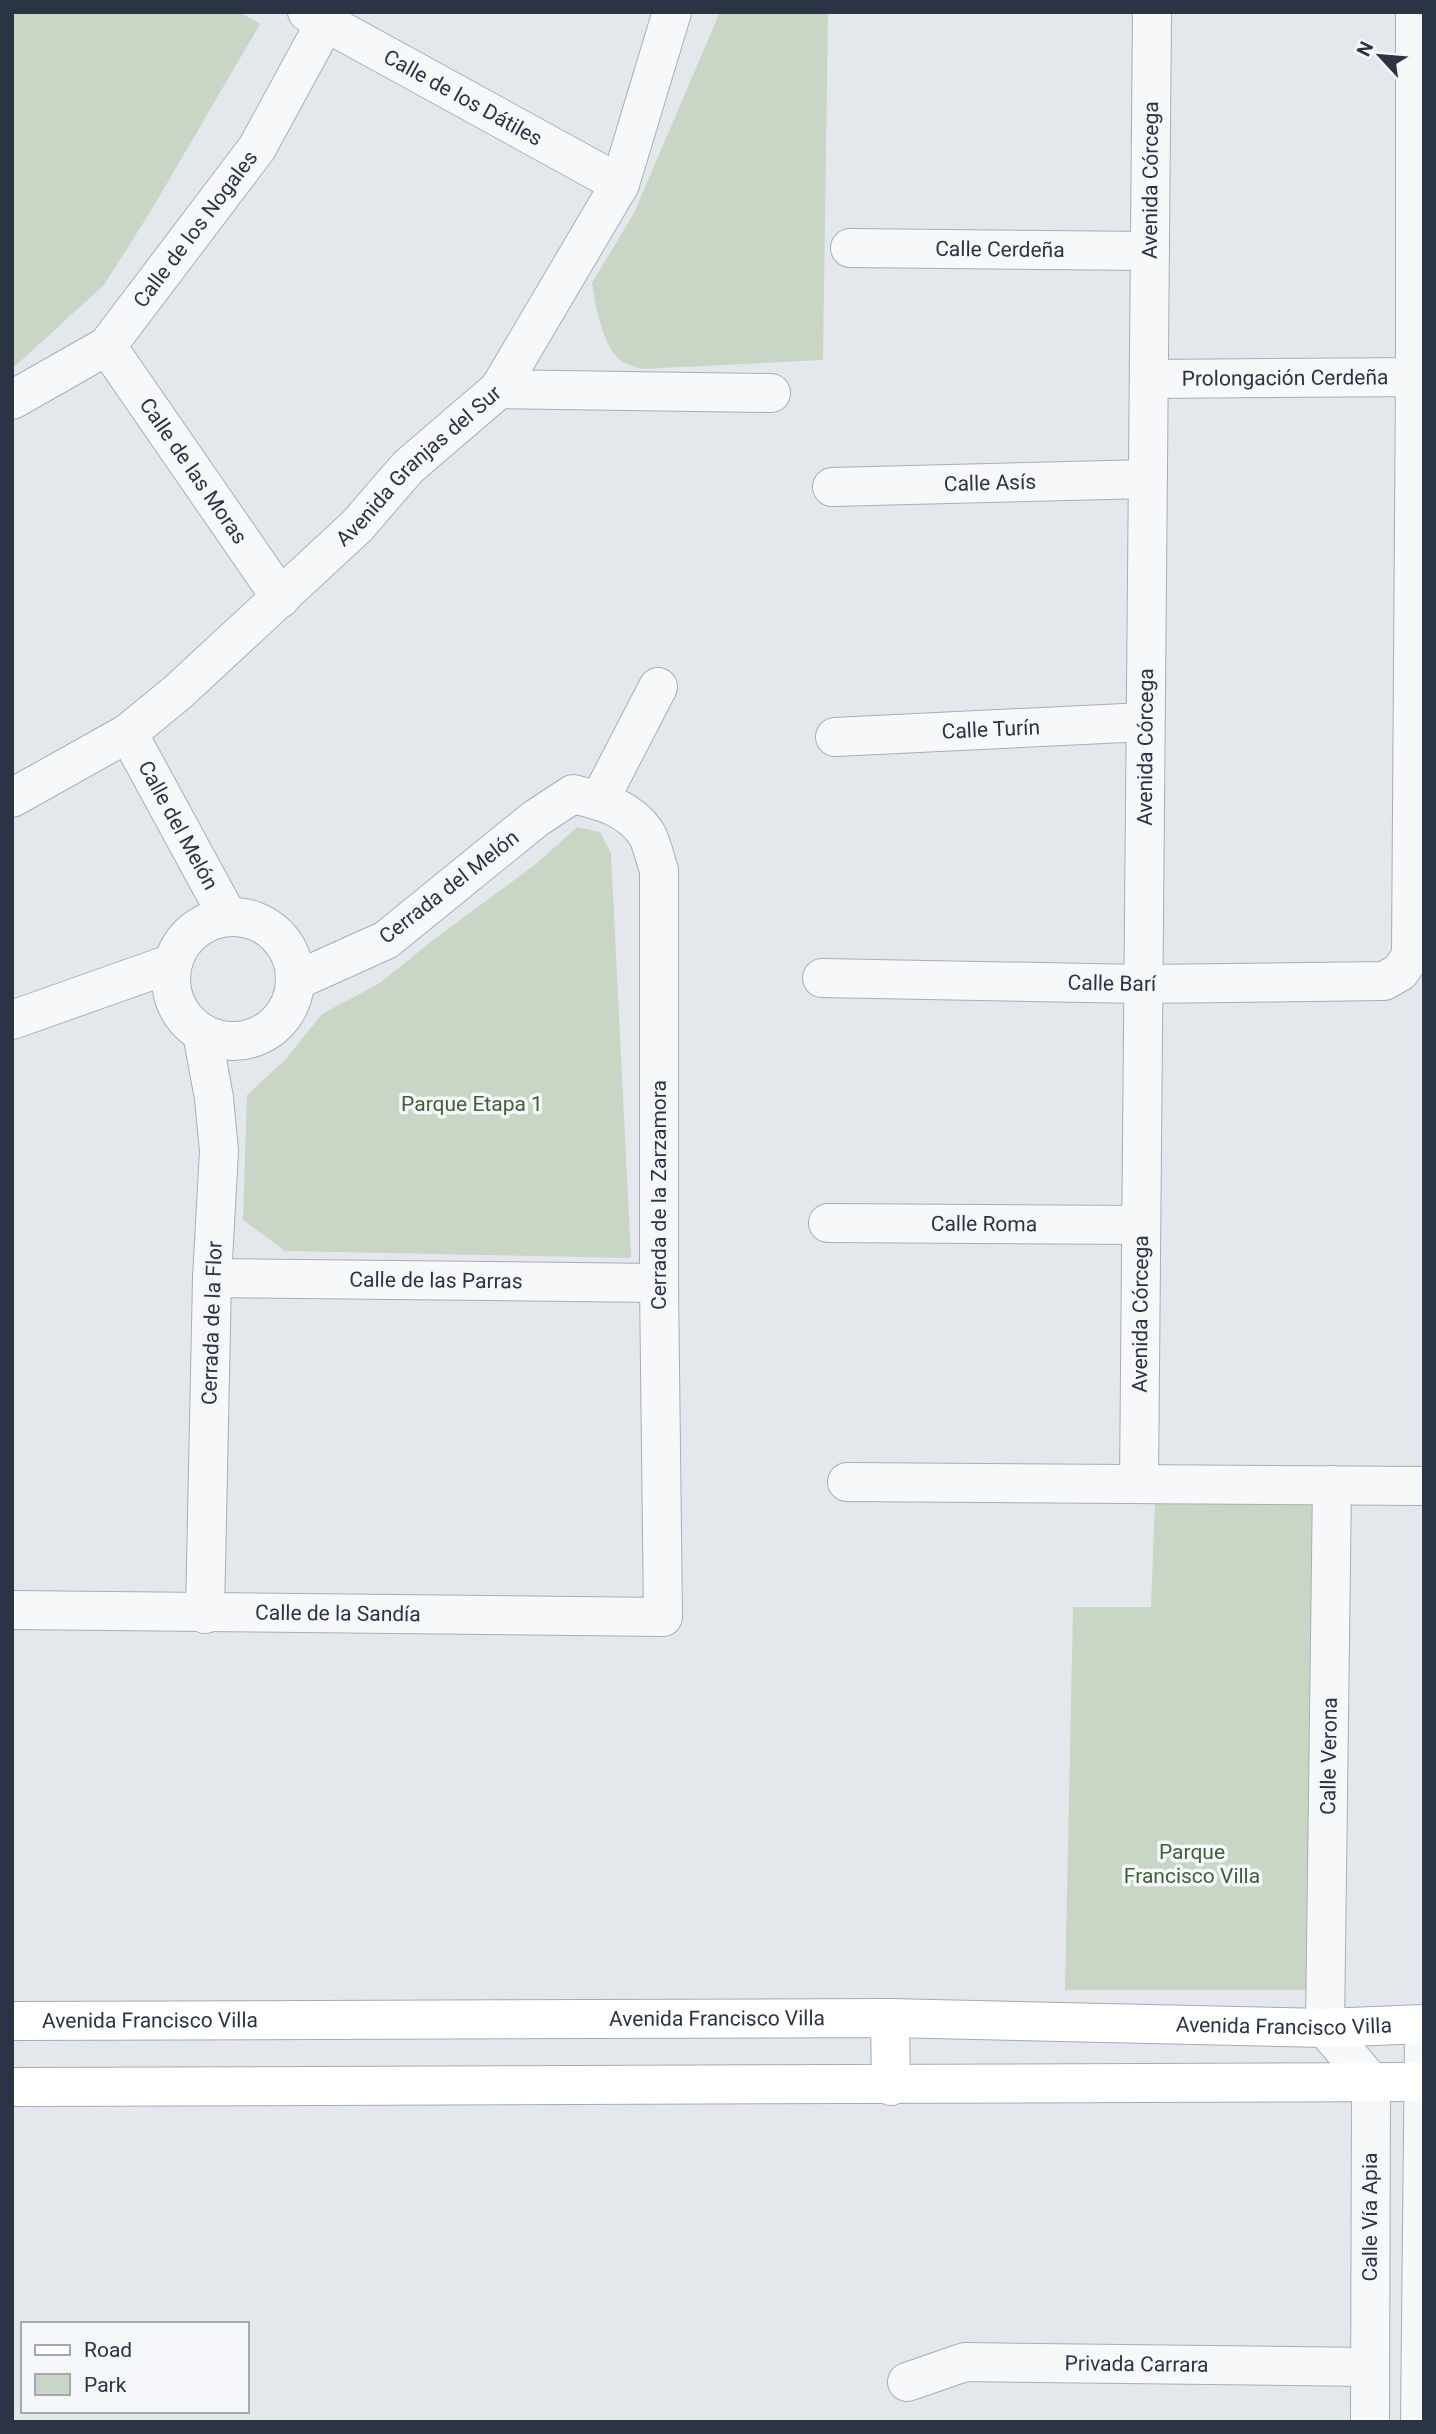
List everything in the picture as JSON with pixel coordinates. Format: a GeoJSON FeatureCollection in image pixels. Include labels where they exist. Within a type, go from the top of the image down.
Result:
{"type":"FeatureCollection","features":[{"type":"Feature","properties":{"kind":"main road","name":"Avenida Francisco Villa"},"geometry":{"type":"LineString","coordinates":[[12,2021],[890,2018],[1325,2028],[1424,2024]]}},
{"type":"Feature","properties":{"kind":"main road"},"geometry":{"type":"LineString","coordinates":[[890,2018],[891,2086]]}},
{"type":"Feature","properties":{"kind":"main road"},"geometry":{"type":"LineString","coordinates":[[12,2087],[891,2086],[1423,2082]]}},
{"type":"Feature","properties":{"kind":"street","name":"Avenida Granjas del Sur"},"geometry":{"type":"LineString","coordinates":[[12,798],[128,733],[178,692],[356,526],[408,467],[499,389],[620,184],[672,12]]}},
{"type":"Feature","properties":{"kind":"street","name":"Avenida Córcega"},"geometry":{"type":"LineString","coordinates":[[1139,1484],[1153,12]]}},
{"type":"Feature","properties":{"kind":"street"},"geometry":{"type":"LineString","coordinates":[[1415,12],[1420,377]]}},
{"type":"Feature","properties":{"kind":"street","name":"Calle de los Dátiles"},"geometry":{"type":"LineString","coordinates":[[322,16],[620,184]]}},
{"type":"Feature","properties":{"kind":"street","name":"Calle de los Nogales"},"geometry":{"type":"LineString","coordinates":[[12,400],[107,346],[257,148],[322,16]]}},
{"type":"Feature","properties":{"kind":"street","name":"Calle Cerdeña"},"geometry":{"type":"LineString","coordinates":[[850,248],[1150,251]]}},
{"type":"Feature","properties":{"kind":"street","name":"Calle de las Moras"},"geometry":{"type":"LineString","coordinates":[[107,346],[281,598]]}},
{"type":"Feature","properties":{"kind":"street","name":"Prolongación Cerdeña"},"geometry":{"type":"LineString","coordinates":[[1149,379],[1420,377]]}},
{"type":"Feature","properties":{"kind":"street","name":"Calle Barí"},"geometry":{"type":"LineString","coordinates":[[822,978],[1143,984],[1384,981],[1400,972],[1410,956],[1420,377]]}},
{"type":"Feature","properties":{"kind":"street"},"geometry":{"type":"LineString","coordinates":[[499,389],[771,393]]}},
{"type":"Feature","properties":{"kind":"street","name":"Calle Asís"},"geometry":{"type":"LineString","coordinates":[[832,487],[1148,479]]}},
{"type":"Feature","properties":{"kind":"street"},"geometry":{"type":"LineString","coordinates":[[599,801],[658,687]]}},
{"type":"Feature","properties":{"kind":"street","name":"Calle Turín"},"geometry":{"type":"LineString","coordinates":[[835,737],[1145,723]]}},
{"type":"Feature","properties":{"kind":"street","name":"Calle del Melón"},"geometry":{"type":"LineString","coordinates":[[128,733],[228,917]]}},
{"type":"Feature","properties":{"kind":"street","name":"Cerrada del Melón"},"geometry":{"type":"LineString","coordinates":[[295,981],[386,940],[535,819],[573,794],[599,801]]}},
{"type":"Feature","properties":{"kind":"street","name":"Cerrada de la Zarzamora"},"geometry":{"type":"LineString","coordinates":[[599,801],[626,812],[647,834],[659,870],[659,1283],[663,1617]]}},
{"type":"Feature","properties":{"kind":"street"},"geometry":{"type":"LineString","coordinates":[[228,917],[248,919],[267,928],[282,941],[292,960],[295,981],[290,1002],[280,1020],[263,1034],[243,1041],[222,1040],[202,1033],[186,1020],[176,1003],[171,983],[173,963],[181,946],[193,932],[209,922],[228,917]]}},
{"type":"Feature","properties":{"kind":"street"},"geometry":{"type":"LineString","coordinates":[[12,1020],[173,963]]}},
{"type":"Feature","properties":{"kind":"street","name":"Cerrada de la Flor"},"geometry":{"type":"LineString","coordinates":[[202,1033],[214,1098],[219,1151],[212,1278],[205,1614]]}},
{"type":"Feature","properties":{"kind":"street","name":"Calle Roma"},"geometry":{"type":"LineString","coordinates":[[828,1223],[1141,1225]]}},
{"type":"Feature","properties":{"kind":"street","name":"Calle de las Parras"},"geometry":{"type":"LineString","coordinates":[[212,1278],[659,1283]]}},
{"type":"Feature","properties":{"kind":"street"},"geometry":{"type":"LineString","coordinates":[[847,1482],[1424,1486]]}},
{"type":"Feature","properties":{"kind":"street","name":"Calle Verona"},"geometry":{"type":"LineString","coordinates":[[1325,2028],[1332,1485]]}},
{"type":"Feature","properties":{"kind":"street","name":"Calle de la Sandía"},"geometry":{"type":"LineString","coordinates":[[12,1610],[663,1617]]}},
{"type":"Feature","properties":{"kind":"street"},"geometry":{"type":"LineString","coordinates":[[1325,2028],[1371,2082]]}},
{"type":"Feature","properties":{"kind":"street"},"geometry":{"type":"LineString","coordinates":[[1420,2422],[1424,2036]]}},
{"type":"Feature","properties":{"kind":"street","name":"Calle Vía Apia"},"geometry":{"type":"LineString","coordinates":[[1370,2422],[1371,2082]]}},
{"type":"Feature","properties":{"kind":"street","name":"Privada Carrara"},"geometry":{"type":"LineString","coordinates":[[907,2382],[965,2362],[1370,2367]]}},
{"type":"Feature","properties":{"kind":"green space"},"geometry":{"type":"Polygon","coordinates":[[[12,12],[239,12],[260,24],[152,209],[104,285],[12,369],[12,12]]]}},
{"type":"Feature","properties":{"kind":"green space"},"geometry":{"type":"Polygon","coordinates":[[[720,12],[828,12],[823,360],[640,369],[624,363],[614,354],[601,324],[592,283],[634,213],[720,12]]]}},
{"type":"Feature","properties":{"kind":"green space","name":"Parque Etapa 1"},"geometry":{"type":"Polygon","coordinates":[[[577,827],[600,832],[611,853],[631,1258],[285,1251],[243,1220],[247,1095],[285,1060],[322,1014],[380,983],[536,864],[577,827]]]}},
{"type":"Feature","properties":{"kind":"green space","name":"Parque Francisco Villa"},"geometry":{"type":"Polygon","coordinates":[[[1316,1498],[1317,1990],[1065,1990],[1073,1607],[1151,1607],[1155,1500],[1316,1498]]]}}]}
